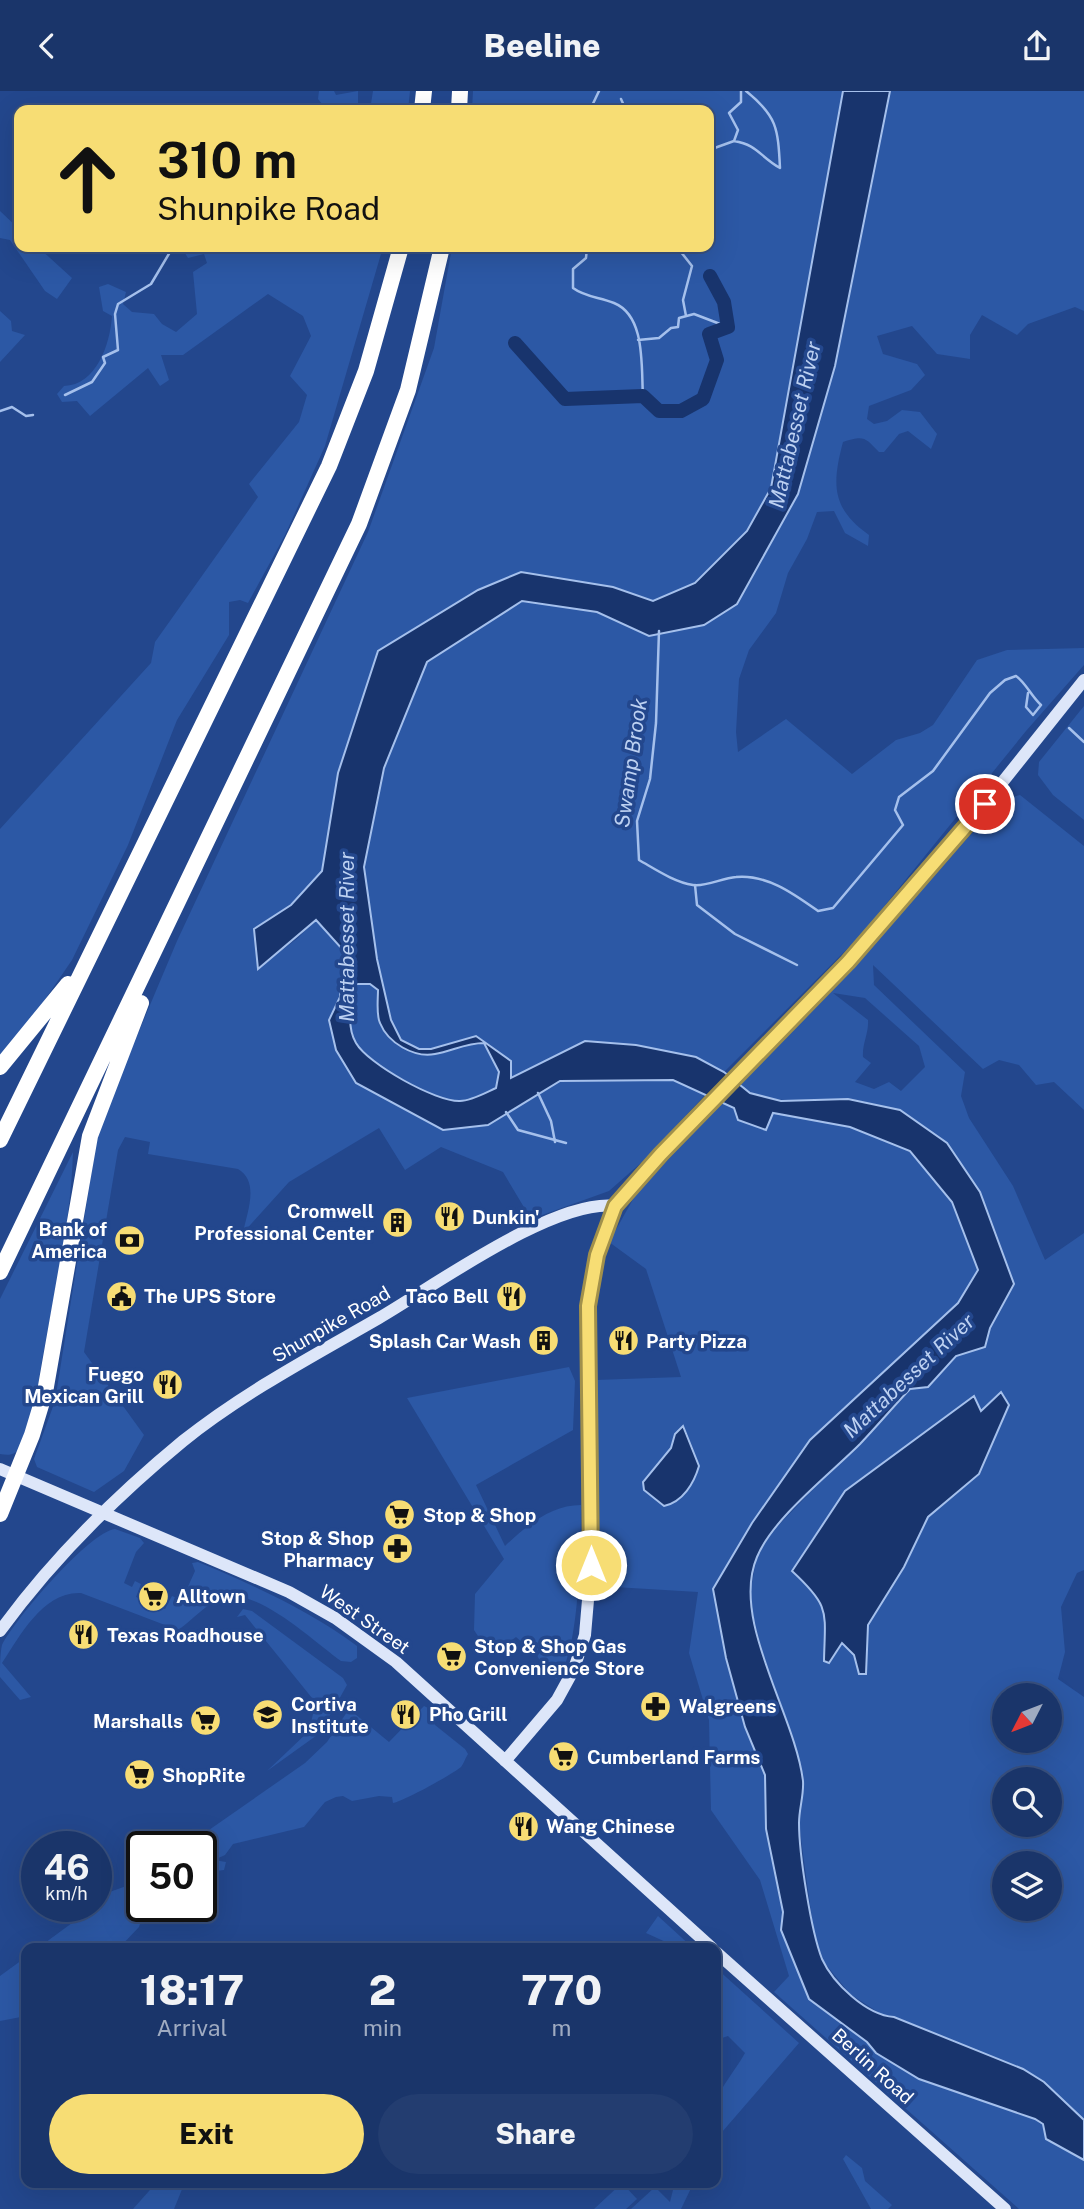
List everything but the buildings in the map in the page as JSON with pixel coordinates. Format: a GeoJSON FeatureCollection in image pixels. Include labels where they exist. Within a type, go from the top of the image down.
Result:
{"type":"FeatureCollection","features":[{"type":"Feature","properties":{"kind":"highway"},"geometry":{"type":"LineString","coordinates":[[0,1140],[329,466],[369,362],[400,252]]}},
{"type":"Feature","properties":{"kind":"highway"},"geometry":{"type":"LineString","coordinates":[[0,1272],[336,575],[370,498],[415,366],[441,252]]}},
{"type":"Feature","properties":{"kind":"highway"},"geometry":{"type":"LineString","coordinates":[[0,1514],[17,1476],[45,1392],[90,1136],[163,950],[167,925]]}},
{"type":"Feature","properties":{"kind":"highway"},"geometry":{"type":"LineString","coordinates":[[0,1067],[51,1008],[96,946]]}},
{"type":"Feature","properties":{"kind":"main road"},"geometry":{"type":"LineString","coordinates":[[505,1761],[557,1700],[574,1669],[585,1635],[591,1565],[588,1306],[597,1255],[615,1206],[824,988],[931,869],[1084,680]]}},
{"type":"Feature","properties":{"kind":"main road","name":"Shunpike Road"},"geometry":{"type":"LineString","coordinates":[[0,1632],[42,1575],[106,1513],[183,1441],[249,1394],[521,1234],[591,1207],[615,1206]]}},
{"type":"Feature","properties":{"kind":"main road","name":"West Street"},"geometry":{"type":"LineString","coordinates":[[0,1469],[266,1581],[335,1618],[396,1662],[706,1943]]}},
{"type":"Feature","properties":{"kind":"main road","name":"Berlin Road"},"geometry":{"type":"LineString","coordinates":[[721,1956],[1005,2209]]}},
{"type":"Feature","properties":{"kind":"shaded area"},"geometry":{"type":"Polygon","coordinates":[[[319,91],[334,91],[336,95],[358,91],[358,105],[323,105],[318,99],[319,91]]]}},
{"type":"Feature","properties":{"kind":"shaded area"},"geometry":{"type":"Polygon","coordinates":[[[373,91],[410,91],[409,105],[371,105],[373,91]]]}},
{"type":"Feature","properties":{"kind":"shaded area"},"geometry":{"type":"Polygon","coordinates":[[[473,91],[1084,91],[1084,311],[1075,307],[1028,324],[1017,335],[982,315],[970,335],[970,359],[937,354],[912,326],[877,336],[883,354],[917,364],[925,375],[911,390],[869,406],[867,419],[874,424],[887,421],[902,410],[920,412],[937,434],[931,449],[908,431],[899,434],[884,452],[879,452],[864,439],[843,442],[837,470],[838,494],[847,515],[869,535],[868,546],[845,533],[834,511],[817,512],[807,539],[788,573],[776,613],[749,650],[739,679],[736,732],[738,752],[786,719],[852,774],[896,740],[920,733],[933,725],[977,660],[1007,650],[1084,648],[1084,665],[1026,731],[861,935],[724,1072],[696,1057],[636,1045],[585,1041],[511,1078],[511,1061],[476,1036],[431,1049],[419,1049],[401,1040],[391,1020],[377,959],[364,867],[384,768],[444,611],[338,773],[322,871],[291,905],[254,928],[258,968],[298,938],[315,920],[344,951],[340,997],[329,1020],[336,1050],[488,1125],[560,1081],[673,1080],[706,1094],[643,1161],[609,1191],[531,1219],[503,1172],[441,1147],[405,1170],[379,1128],[289,1182],[243,1233],[250,1189],[245,1175],[238,1169],[148,1154],[150,1142],[125,1137],[118,1150],[84,1352],[144,1435],[124,1471],[94,1492],[37,1467],[34,1459],[55,1401],[99,1126],[177,941],[368,532],[434,348],[451,252],[714,252],[714,105],[472,105],[473,91]]]}},
{"type":"Feature","properties":{"kind":"shaded area"},"geometry":{"type":"Polygon","coordinates":[[[0,211],[14,224],[14,246],[10,240],[0,238],[0,211]]]}},
{"type":"Feature","properties":{"kind":"shaded area"},"geometry":{"type":"Polygon","coordinates":[[[18,252],[43,252],[72,278],[57,299],[45,291],[18,252]]]}},
{"type":"Feature","properties":{"kind":"shaded area"},"geometry":{"type":"Polygon","coordinates":[[[184,252],[382,252],[325,446],[285,535],[248,603],[240,600],[229,602],[229,635],[177,720],[128,845],[72,960],[33,1017],[0,1056],[0,829],[151,663],[155,642],[258,497],[249,484],[299,422],[307,395],[290,376],[311,336],[303,316],[268,294],[183,355],[161,355],[169,380],[160,386],[148,368],[90,416],[77,401],[62,402],[57,394],[64,386],[85,379],[93,371],[108,339],[112,316],[103,311],[99,287],[108,284],[126,292],[123,304],[132,312],[154,314],[162,324],[176,332],[197,314],[193,272],[207,263],[204,254],[188,258],[184,252]]]}},
{"type":"Feature","properties":{"kind":"shaded area"},"geometry":{"type":"Polygon","coordinates":[[[0,311],[11,321],[12,331],[25,335],[0,362],[0,311]]]}},
{"type":"Feature","properties":{"kind":"shaded area"},"geometry":{"type":"Polygon","coordinates":[[[1084,706],[1084,820],[1053,795],[1038,775],[1039,762],[1084,706]]]}},
{"type":"Feature","properties":{"kind":"shaded area"},"geometry":{"type":"Polygon","coordinates":[[[1020,795],[1084,846],[1084,1110],[1054,1082],[1036,1085],[1019,1065],[999,1060],[983,1069],[873,965],[874,985],[965,1072],[961,1096],[969,1118],[1013,1186],[1045,1260],[1084,1233],[1084,1570],[1077,1573],[1061,1607],[1065,1652],[1058,1679],[1084,1697],[1084,2120],[1044,2082],[981,2052],[894,2017],[884,2016],[850,1994],[823,1961],[814,1934],[799,1824],[803,1783],[794,1739],[764,1659],[749,1599],[757,1556],[771,1533],[910,1389],[928,1387],[956,1356],[985,1347],[990,1328],[1014,1284],[990,1216],[968,1173],[954,1154],[920,1124],[879,1105],[856,1100],[772,1098],[760,1096],[739,1085],[831,992],[1005,799],[1020,795]],[[833,993],[868,1020],[863,1057],[871,1063],[855,1082],[874,1089],[889,1082],[901,1091],[925,1067],[919,1046],[865,998],[833,993]],[[1000,1392],[981,1412],[973,1396],[793,1571],[818,1595],[825,1614],[824,1661],[829,1662],[842,1642],[854,1655],[859,1674],[866,1674],[868,1625],[904,1567],[928,1517],[979,1474],[1000,1392]]]}},
{"type":"Feature","properties":{"kind":"shaded area"},"geometry":{"type":"Polygon","coordinates":[[[354,984],[370,984],[378,990],[379,1023],[395,1041],[433,1054],[468,1043],[484,1043],[499,1072],[496,1088],[469,1100],[449,1100],[420,1089],[374,1061],[356,1044],[351,1030],[354,984]]]}},
{"type":"Feature","properties":{"kind":"shaded area"},"geometry":{"type":"Polygon","coordinates":[[[722,1102],[767,1130],[773,1113],[850,1127],[910,1151],[952,1202],[978,1270],[958,1303],[810,1440],[752,1523],[713,1589],[726,1658],[745,1727],[765,1775],[766,1829],[783,1912],[781,1930],[809,1999],[867,2042],[876,2053],[1035,2119],[1043,2124],[1046,2139],[1084,2160],[1084,2209],[1019,2209],[774,1992],[789,1976],[760,1880],[711,1810],[709,1720],[689,1653],[698,1592],[598,1586],[596,1380],[681,1377],[646,1269],[609,1242],[636,1194],[722,1102]]]}},
{"type":"Feature","properties":{"kind":"shaded area"},"geometry":{"type":"Polygon","coordinates":[[[73,1152],[66,1227],[29,1427],[17,1451],[8,1455],[0,1454],[0,1299],[73,1152]]]}},
{"type":"Feature","properties":{"kind":"shaded area"},"geometry":{"type":"Polygon","coordinates":[[[569,1367],[575,1381],[573,1430],[476,1485],[505,1546],[530,1524],[549,1513],[581,1505],[575,1622],[565,1666],[557,1679],[547,1675],[537,1655],[516,1637],[491,1656],[474,1630],[475,1594],[504,1559],[407,1398],[569,1367]]]}},
{"type":"Feature","properties":{"kind":"shaded area"},"geometry":{"type":"Polygon","coordinates":[[[115,1529],[140,1538],[144,1543],[136,1552],[124,1583],[132,1587],[135,1581],[141,1584],[136,1597],[165,1609],[172,1596],[182,1600],[195,1571],[192,1563],[198,1562],[260,1589],[320,1621],[357,1646],[357,1658],[351,1662],[341,1661],[268,1608],[236,1596],[211,1604],[178,1630],[81,1593],[67,1594],[55,1599],[34,1617],[2,1663],[31,1697],[20,1700],[0,1677],[2,1645],[21,1616],[71,1560],[103,1534],[115,1529]]]}},
{"type":"Feature","properties":{"kind":"shaded area"},"geometry":{"type":"Polygon","coordinates":[[[243,1609],[252,1611],[343,1678],[347,1685],[320,1733],[267,1771],[309,1731],[313,1714],[308,1704],[312,1698],[245,1615],[237,1617],[243,1609]]]}},
{"type":"Feature","properties":{"kind":"shaded area"},"geometry":{"type":"Polygon","coordinates":[[[424,1706],[428,1708],[435,1725],[468,1754],[461,1767],[406,1798],[393,1803],[392,1797],[379,1796],[352,1801],[343,1796],[336,1797],[325,1802],[304,1827],[233,1844],[225,1855],[217,1859],[217,1831],[208,1831],[305,1763],[327,1742],[349,1709],[389,1742],[424,1706]]]}},
{"type":"Feature","properties":{"kind":"shaded area"},"geometry":{"type":"Polygon","coordinates":[[[217,1860],[226,1862],[224,1870],[217,1871],[217,1860]]]}},
{"type":"Feature","properties":{"kind":"shaded area"},"geometry":{"type":"Polygon","coordinates":[[[126,1886],[126,1922],[141,1922],[124,1943],[45,1943],[73,1922],[112,1922],[112,1891],[126,1886]]]}},
{"type":"Feature","properties":{"kind":"shaded area"},"geometry":{"type":"Polygon","coordinates":[[[658,1916],[688,1943],[668,1943],[646,1933],[658,1916]]]}},
{"type":"Feature","properties":{"kind":"shaded area"},"geometry":{"type":"Polygon","coordinates":[[[21,1961],[21,2017],[0,2021],[0,1976],[21,1961]]]}},
{"type":"Feature","properties":{"kind":"shaded area"},"geometry":{"type":"Polygon","coordinates":[[[721,1973],[799,2043],[721,2133],[721,2091],[745,2053],[728,2036],[721,2038],[721,1973]]]}},
{"type":"Feature","properties":{"kind":"shaded area"},"geometry":{"type":"Polygon","coordinates":[[[846,2155],[862,2168],[865,2181],[892,2205],[888,2209],[871,2209],[843,2159],[846,2155]]]}},
{"type":"Feature","properties":{"kind":"shaded area"},"geometry":{"type":"Polygon","coordinates":[[[152,2188],[183,2188],[174,2209],[133,2209],[152,2188]]]}},
{"type":"Feature","properties":{"kind":"shaded area"},"geometry":{"type":"Polygon","coordinates":[[[617,2188],[627,2188],[637,2199],[626,2209],[594,2209],[617,2188]]]}},
{"type":"Feature","properties":{"kind":"shaded area"},"geometry":{"type":"Polygon","coordinates":[[[654,2188],[670,2202],[674,2188],[691,2188],[681,2209],[631,2209],[654,2188]]]}},
{"type":"Feature","properties":{"kind":"water","name":"Mattabesset River"},"geometry":{"type":"Polygon","coordinates":[[[843,91],[890,91],[835,366],[798,494],[737,604],[704,625],[649,636],[597,612],[522,601],[427,662],[384,768],[364,867],[377,959],[391,1020],[401,1040],[419,1049],[431,1049],[476,1036],[511,1061],[511,1078],[585,1041],[636,1045],[696,1057],[724,1072],[750,1093],[781,1101],[848,1099],[900,1110],[947,1143],[980,1192],[1014,1284],[990,1328],[985,1347],[956,1356],[928,1387],[910,1389],[860,1444],[788,1512],[775,1527],[757,1557],[751,1582],[752,1609],[767,1667],[798,1755],[803,1781],[799,1823],[803,1872],[814,1930],[827,1968],[842,1987],[872,2010],[1023,2069],[1044,2082],[1084,2120],[1084,2160],[1046,2139],[1043,2124],[1035,2119],[919,2079],[876,2053],[867,2042],[809,1999],[781,1930],[783,1912],[766,1829],[765,1775],[745,1727],[726,1658],[713,1589],[752,1523],[810,1440],[958,1303],[978,1270],[952,1202],[910,1151],[850,1127],[773,1113],[766,1130],[738,1120],[734,1108],[673,1080],[560,1081],[488,1125],[443,1130],[356,1083],[336,1050],[329,1020],[340,997],[344,951],[316,920],[258,969],[254,929],[291,905],[322,871],[338,773],[378,651],[478,590],[521,572],[613,587],[653,601],[695,583],[747,531],[771,488],[843,91]],[[355,984],[351,1006],[351,1030],[363,1052],[388,1071],[420,1089],[449,1100],[469,1100],[496,1088],[499,1072],[484,1043],[427,1055],[410,1051],[395,1043],[380,1023],[378,990],[370,984],[355,984]]]}},
{"type":"Feature","properties":{"kind":"water"},"geometry":{"type":"Polygon","coordinates":[[[1001,1392],[1009,1405],[979,1474],[928,1517],[904,1567],[868,1625],[866,1674],[859,1674],[854,1655],[842,1643],[829,1663],[824,1661],[825,1620],[820,1602],[792,1571],[845,1491],[974,1396],[981,1411],[1001,1392]]]}},
{"type":"Feature","properties":{"kind":"water"},"geometry":{"type":"Polygon","coordinates":[[[683,1426],[699,1466],[687,1491],[671,1504],[664,1506],[644,1490],[643,1482],[671,1448],[675,1434],[683,1426]]]}},
{"type":"Feature","properties":{"kind":"waterway"},"geometry":{"type":"LineString","coordinates":[[592,105],[599,91]]}},
{"type":"Feature","properties":{"kind":"waterway"},"geometry":{"type":"LineString","coordinates":[[714,148],[734,141],[738,130],[729,113],[741,102],[741,91]]}},
{"type":"Feature","properties":{"kind":"waterway"},"geometry":{"type":"LineString","coordinates":[[734,141],[754,148],[780,168],[774,124],[764,108],[746,91]]}},
{"type":"Feature","properties":{"kind":"waterway"},"geometry":{"type":"LineString","coordinates":[[621,99],[624,105]]}},
{"type":"Feature","properties":{"kind":"waterway"},"geometry":{"type":"LineString","coordinates":[[65,395],[92,382],[105,363],[103,357],[118,350],[115,314],[118,304],[151,284],[170,252]]}},
{"type":"Feature","properties":{"kind":"waterway"},"geometry":{"type":"LineString","coordinates":[[587,252],[586,258],[573,269],[573,288],[614,303],[632,319],[640,343],[643,396]]}},
{"type":"Feature","properties":{"kind":"waterway"},"geometry":{"type":"LineString","coordinates":[[681,252],[692,266],[683,300],[686,316]]}},
{"type":"Feature","properties":{"kind":"waterway"},"geometry":{"type":"LineString","coordinates":[[515,343],[565,399],[643,396],[659,411],[681,411],[703,399],[717,360],[709,334],[728,327],[724,302],[710,276]]}},
{"type":"Feature","properties":{"kind":"waterway"},"geometry":{"type":"LineString","coordinates":[[638,340],[659,338],[671,328],[678,327],[679,318],[694,314],[728,327]]}},
{"type":"Feature","properties":{"kind":"waterway"},"geometry":{"type":"LineString","coordinates":[[0,411],[12,407],[26,416],[33,415]]}},
{"type":"Feature","properties":{"kind":"waterway","name":"Swamp Brook"},"geometry":{"type":"LineString","coordinates":[[659,631],[656,723],[650,779],[637,821],[639,860],[672,878],[693,885],[736,877],[759,879],[780,887],[818,911],[833,908],[903,825],[895,810],[899,797],[933,771],[990,693],[1005,680],[1016,676],[1041,705],[1033,715],[1026,707],[1028,693]]}},
{"type":"Feature","properties":{"kind":"waterway","name":"Swamp Brook"},"geometry":{"type":"LineString","coordinates":[[1069,728],[1084,742]]}},
{"type":"Feature","properties":{"kind":"waterway"},"geometry":{"type":"LineString","coordinates":[[695,885],[697,905],[735,934],[797,965]]}},
{"type":"Feature","properties":{"kind":"waterway"},"geometry":{"type":"LineString","coordinates":[[538,1093],[551,1121],[555,1142]]}},
{"type":"Feature","properties":{"kind":"waterway"},"geometry":{"type":"LineString","coordinates":[[506,1112],[518,1130],[566,1143]]}},
{"type":"Feature","properties":{"kind":"place","name":"Dunkin'"},"geometry":{"type":"Point","coordinates":[449,1217]}},
{"type":"Feature","properties":{"kind":"place","name":"Cromwell Professional Center"},"geometry":{"type":"Point","coordinates":[397,1222]}},
{"type":"Feature","properties":{"kind":"place","name":"Bank of America"},"geometry":{"type":"Point","coordinates":[130,1240]}},
{"type":"Feature","properties":{"kind":"place","name":"The UPS Store"},"geometry":{"type":"Point","coordinates":[121,1296]}},
{"type":"Feature","properties":{"kind":"place","name":"Taco Bell"},"geometry":{"type":"Point","coordinates":[512,1296]}},
{"type":"Feature","properties":{"kind":"place","name":"Splash Car Wash"},"geometry":{"type":"Point","coordinates":[544,1341]}},
{"type":"Feature","properties":{"kind":"place","name":"Party Pizza"},"geometry":{"type":"Point","coordinates":[623,1341]}},
{"type":"Feature","properties":{"kind":"place","name":"Fuego Mexican Grill"},"geometry":{"type":"Point","coordinates":[167,1385]}},
{"type":"Feature","properties":{"kind":"place","name":"Stop & Shop"},"geometry":{"type":"Point","coordinates":[400,1515]}},
{"type":"Feature","properties":{"kind":"place","name":"Stop & Shop Pharmacy"},"geometry":{"type":"Point","coordinates":[397,1549]}},
{"type":"Feature","properties":{"kind":"place","name":"Alltown"},"geometry":{"type":"Point","coordinates":[153,1596]}},
{"type":"Feature","properties":{"kind":"place","name":"Texas Roadhouse"},"geometry":{"type":"Point","coordinates":[84,1635]}},
{"type":"Feature","properties":{"kind":"place","name":"Stop & Shop Gas Convenience Store"},"geometry":{"type":"Point","coordinates":[451,1657]}},
{"type":"Feature","properties":{"kind":"place","name":"Walgreens"},"geometry":{"type":"Point","coordinates":[656,1706]}},
{"type":"Feature","properties":{"kind":"place","name":"Pho Grill"},"geometry":{"type":"Point","coordinates":[406,1714]}},
{"type":"Feature","properties":{"kind":"place","name":"Cortiva Institute"},"geometry":{"type":"Point","coordinates":[268,1715]}},
{"type":"Feature","properties":{"kind":"place","name":"Marshalls"},"geometry":{"type":"Point","coordinates":[206,1721]}},
{"type":"Feature","properties":{"kind":"place","name":"Cumberland Farms"},"geometry":{"type":"Point","coordinates":[564,1757]}},
{"type":"Feature","properties":{"kind":"place","name":"ShopRite"},"geometry":{"type":"Point","coordinates":[139,1775]}},
{"type":"Feature","properties":{"kind":"place","name":"Wang Chinese"},"geometry":{"type":"Point","coordinates":[523,1826]}},
{"type":"Feature","properties":{"kind":"route"},"geometry":{"type":"LineString","coordinates":[[591,1565],[587,1327],[589,1288],[597,1255],[615,1206],[661,1154],[848,962],[985,804]]}}]}
